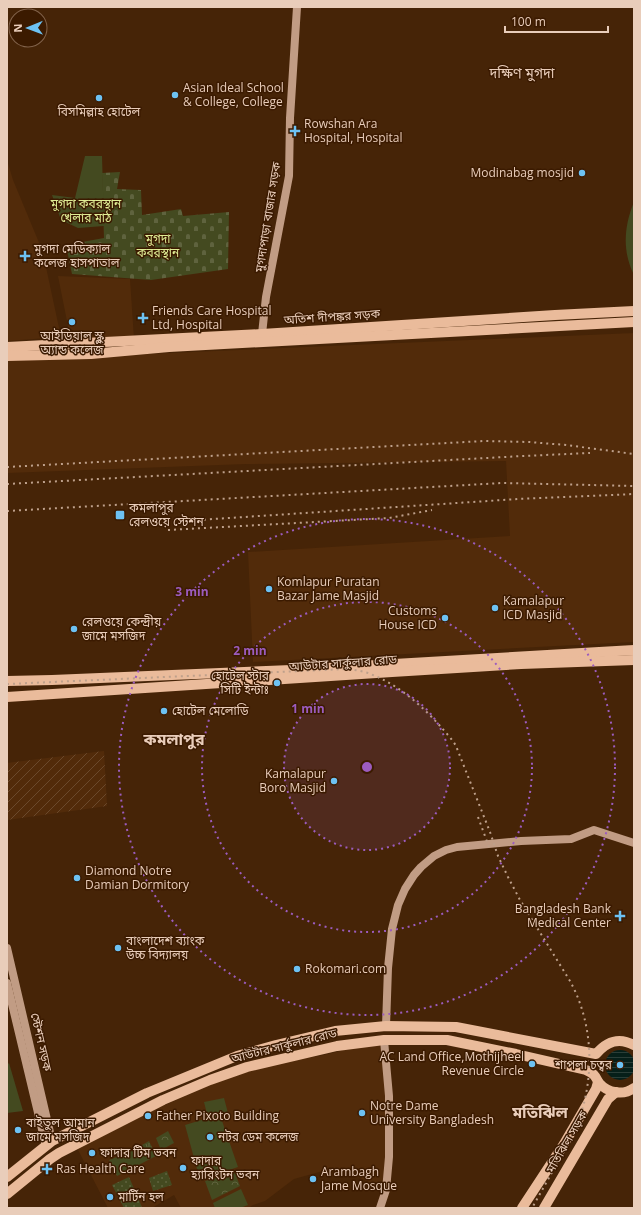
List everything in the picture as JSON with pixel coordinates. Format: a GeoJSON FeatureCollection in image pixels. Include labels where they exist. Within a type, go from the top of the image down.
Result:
{"type":"FeatureCollection","features":[{"type":"Feature","properties":{"kind":"main road","name":"অতিশ দীপঙ্কর সড়ক"},"geometry":{"type":"LineString","coordinates":[[7,356],[69,349],[262,334],[634,311]]}},
{"type":"Feature","properties":{"kind":"main road"},"geometry":{"type":"LineString","coordinates":[[496,319],[496,330]]}},
{"type":"Feature","properties":{"kind":"main road","name":"অতিশ দীপঙ্কর সড়ক"},"geometry":{"type":"LineString","coordinates":[[7,347],[69,349],[169,347],[634,322]]}},
{"type":"Feature","properties":{"kind":"main road","name":"আউটার সার্কুলার রোড"},"geometry":{"type":"LineString","coordinates":[[7,681],[283,670],[634,650]]}},
{"type":"Feature","properties":{"kind":"main road","name":"আউটার সার্কুলার রোড"},"geometry":{"type":"LineString","coordinates":[[7,697],[521,664],[634,660]]}},
{"type":"Feature","properties":{"kind":"main road","name":"আউটার সার্কুলার রোড"},"geometry":{"type":"LineString","coordinates":[[7,1177],[49,1143],[147,1093],[237,1056],[335,1030],[386,1026],[456,1027],[596,1054],[605,1045],[612,1041],[620,1040],[634,1045]]}},
{"type":"Feature","properties":{"kind":"main road","name":"আউটার সার্কুলার রোড"},"geometry":{"type":"LineString","coordinates":[[7,1194],[56,1155],[163,1100],[210,1080],[248,1067],[338,1046],[384,1040],[447,1040],[571,1066],[586,1070],[596,1078]]}},
{"type":"Feature","properties":{"kind":"main road"},"geometry":{"type":"LineString","coordinates":[[596,1078],[610,1091],[624,1092],[634,1088]]}},
{"type":"Feature","properties":{"kind":"main road","name":"মতিঝিল সড়ক"},"geometry":{"type":"LineString","coordinates":[[522,1208],[564,1144],[596,1089],[596,1078]]}},
{"type":"Feature","properties":{"kind":"main road","name":"মতিঝিল সড়ক"},"geometry":{"type":"LineString","coordinates":[[544,1208],[608,1099],[616,1092]]}},
{"type":"Feature","properties":{"kind":"main road"},"geometry":{"type":"LineString","coordinates":[[49,1143],[56,1155]]}},
{"type":"Feature","properties":{"kind":"street","name":"মুগদাপাড়া বাজার সড়ক"},"geometry":{"type":"LineString","coordinates":[[262,334],[266,297],[289,176],[290,118],[297,7]]}},
{"type":"Feature","properties":{"kind":"street"},"geometry":{"type":"LineString","coordinates":[[386,1026],[388,968],[392,929],[398,905],[405,888],[414,875],[434,856],[446,850],[458,847],[521,841],[571,839],[594,830],[634,843]]}},
{"type":"Feature","properties":{"kind":"street","name":"স্টেশন সড়ক"},"geometry":{"type":"LineString","coordinates":[[7,948],[49,1143]]}},
{"type":"Feature","properties":{"kind":"street","name":"স্টেশন সড়ক"},"geometry":{"type":"LineString","coordinates":[[7,984],[49,1143]]}},
{"type":"Feature","properties":{"kind":"street"},"geometry":{"type":"LineString","coordinates":[[380,1208],[386,1190],[390,1157],[389,1096],[384,1040]]}},
{"type":"Feature","properties":{"kind":"shaded area","name":"মুগদা মেডিক্যাল কলেজ হাসপাতাল"},"geometry":{"type":"Polygon","coordinates":[[[7,160],[13,180],[40,245],[61,337],[7,341],[7,160]]]}},
{"type":"Feature","properties":{"kind":"shaded area"},"geometry":{"type":"Polygon","coordinates":[[[58,276],[130,279],[134,339],[71,341],[58,276]]]}},
{"type":"Feature","properties":{"kind":"shaded area"},"geometry":{"type":"Polygon","coordinates":[[[634,333],[634,642],[253,662],[248,552],[510,536],[506,461],[246,464],[7,473],[7,360],[634,333]]]}},
{"type":"Feature","properties":{"kind":"shaded area"},"geometry":{"type":"Polygon","coordinates":[[[104,751],[107,806],[7,820],[7,763],[104,751]]]}},
{"type":"Feature","properties":{"kind":"shaded area","name":"নটর ডেম কলেজ"},"geometry":{"type":"Polygon","coordinates":[[[384,1040],[389,1096],[384,1189],[343,1170],[330,1169],[294,1179],[265,1201],[248,1208],[181,1208],[174,1195],[152,1208],[108,1208],[77,1148],[156,1109],[231,1075],[278,1063],[324,1055],[384,1040]]]}},
{"type":"Feature","properties":{"kind":"green space","name":"মুগদা কবরস্থান খেলার মাঠ"},"geometry":{"type":"Polygon","coordinates":[[[85,156],[102,156],[104,226],[78,228],[61,220],[52,195],[75,198],[85,156]]]}},
{"type":"Feature","properties":{"kind":"green space","name":"মুগদা কবরস্থান"},"geometry":{"type":"Polygon","coordinates":[[[120,172],[117,189],[141,190],[142,215],[181,209],[183,216],[229,212],[228,269],[151,280],[72,274],[66,245],[104,238],[102,173],[120,172]]]}},
{"type":"Feature","properties":{"kind":"green space"},"geometry":{"type":"Polygon","coordinates":[[[634,202],[634,275],[630,266],[626,248],[626,229],[634,202]]]}},
{"type":"Feature","properties":{"kind":"green space"},"geometry":{"type":"Polygon","coordinates":[[[9,1063],[23,1111],[7,1113],[7,1065],[9,1063]]]}},
{"type":"Feature","properties":{"kind":"green space"},"geometry":{"type":"Polygon","coordinates":[[[224,1098],[228,1113],[220,1115],[238,1167],[200,1180],[185,1125],[208,1118],[204,1102],[224,1098]]]}},
{"type":"Feature","properties":{"kind":"green space"},"geometry":{"type":"Polygon","coordinates":[[[168,1131],[174,1143],[161,1150],[156,1138],[168,1131]]]}},
{"type":"Feature","properties":{"kind":"green space"},"geometry":{"type":"Polygon","coordinates":[[[149,1141],[156,1156],[117,1176],[109,1160],[142,1147],[142,1145],[149,1141]]]}},
{"type":"Feature","properties":{"kind":"green space"},"geometry":{"type":"Polygon","coordinates":[[[167,1171],[172,1185],[153,1191],[149,1178],[167,1171]]]}},
{"type":"Feature","properties":{"kind":"green space"},"geometry":{"type":"Polygon","coordinates":[[[235,1173],[240,1186],[212,1200],[205,1181],[235,1173]]]}},
{"type":"Feature","properties":{"kind":"green space"},"geometry":{"type":"Polygon","coordinates":[[[129,1177],[142,1208],[124,1208],[112,1185],[129,1177]]]}},
{"type":"Feature","properties":{"kind":"green space"},"geometry":{"type":"Polygon","coordinates":[[[241,1189],[248,1205],[240,1208],[215,1208],[213,1203],[241,1189]]]}},
{"type":"Feature","properties":{"kind":"water","name":"শাপলা চত্বর"},"geometry":{"type":"Polygon","coordinates":[[[620,1050],[626,1051],[634,1059],[634,1071],[626,1079],[620,1080],[614,1079],[606,1071],[605,1065],[606,1059],[614,1051],[620,1050]]]}},
{"type":"Feature","properties":{"kind":"railway"},"geometry":{"type":"LineString","coordinates":[[7,467],[484,441],[566,445],[634,454]]}},
{"type":"Feature","properties":{"kind":"railway"},"geometry":{"type":"LineString","coordinates":[[7,484],[590,453]]}},
{"type":"Feature","properties":{"kind":"railway"},"geometry":{"type":"LineString","coordinates":[[7,511],[502,483],[634,486]]}},
{"type":"Feature","properties":{"kind":"railway"},"geometry":{"type":"LineString","coordinates":[[168,522],[518,499],[634,494]]}},
{"type":"Feature","properties":{"kind":"railway"},"geometry":{"type":"LineString","coordinates":[[168,530],[389,518],[432,510]]}},
{"type":"Feature","properties":{"kind":"railway"},"geometry":{"type":"LineString","coordinates":[[7,684],[346,669],[373,675],[383,680],[410,697],[426,712],[451,738],[456,746],[498,856],[520,900],[570,981],[578,998],[588,1034],[589,1071],[583,1107],[571,1138],[532,1208]]}},
{"type":"Feature","properties":{"kind":"railway"},"geometry":{"type":"LineString","coordinates":[[478,817],[489,847]]}},
{"type":"Feature","properties":{"kind":"place","name":"Asian Ideal School & College, College"},"geometry":{"type":"Point","coordinates":[175,95]}},
{"type":"Feature","properties":{"kind":"place","name":"বিসমিল্লাহ হোটেল"},"geometry":{"type":"Point","coordinates":[99,98]}},
{"type":"Feature","properties":{"kind":"place","name":"Rowshan Ara Hospital, Hospital"},"geometry":{"type":"Point","coordinates":[295,131]}},
{"type":"Feature","properties":{"kind":"place","name":"Modinabag mosjid"},"geometry":{"type":"Point","coordinates":[582,173]}},
{"type":"Feature","properties":{"kind":"place","name":"মুগদা মেডিক্যাল কলেজ হাসপাতাল"},"geometry":{"type":"Point","coordinates":[25,256]}},
{"type":"Feature","properties":{"kind":"place","name":"Friends Care Hospital Ltd, Hospital"},"geometry":{"type":"Point","coordinates":[143,318]}},
{"type":"Feature","properties":{"kind":"place","name":"আইডিয়াল স্কুল অ্যান্ড কলেজ"},"geometry":{"type":"Point","coordinates":[72,322]}},
{"type":"Feature","properties":{"kind":"place","name":"কমলাপুর রেলওয়ে স্টেশন"},"geometry":{"type":"Point","coordinates":[120,515]}},
{"type":"Feature","properties":{"kind":"place","name":"Komlapur Puratan Bazar Jame Masjid"},"geometry":{"type":"Point","coordinates":[269,589]}},
{"type":"Feature","properties":{"kind":"place","name":"Kamalapur ICD Masjid"},"geometry":{"type":"Point","coordinates":[495,608]}},
{"type":"Feature","properties":{"kind":"place","name":"Customs House ICD"},"geometry":{"type":"Point","coordinates":[445,618]}},
{"type":"Feature","properties":{"kind":"place","name":"রেলওয়ে কেন্দ্রীয় জামে মসজিদ"},"geometry":{"type":"Point","coordinates":[74,629]}},
{"type":"Feature","properties":{"kind":"place","name":"হোটেল স্টার সিটি ইন্টাঃ"},"geometry":{"type":"Point","coordinates":[277,683]}},
{"type":"Feature","properties":{"kind":"place","name":"হোটেল মেলোডি"},"geometry":{"type":"Point","coordinates":[164,711]}},
{"type":"Feature","properties":{"kind":"place","name":"Kamalapur Boro Masjid"},"geometry":{"type":"Point","coordinates":[334,781]}},
{"type":"Feature","properties":{"kind":"place","name":"Diamond Notre Damian Dormitory"},"geometry":{"type":"Point","coordinates":[77,878]}},
{"type":"Feature","properties":{"kind":"place","name":"Bangladesh Bank Medical Center"},"geometry":{"type":"Point","coordinates":[620,916]}},
{"type":"Feature","properties":{"kind":"place","name":"বাংলাদেশ ব্যাংক উচ্চ বিদ্যালয়"},"geometry":{"type":"Point","coordinates":[118,948]}},
{"type":"Feature","properties":{"kind":"place","name":"Rokomari.com"},"geometry":{"type":"Point","coordinates":[297,969]}},
{"type":"Feature","properties":{"kind":"place","name":"AC Land Office,Mothijheel Revenue Circle"},"geometry":{"type":"Point","coordinates":[532,1064]}},
{"type":"Feature","properties":{"kind":"place","name":"শাপলা চত্বর"},"geometry":{"type":"Point","coordinates":[620,1065]}},
{"type":"Feature","properties":{"kind":"place","name":"Notre Dame University Bangladesh"},"geometry":{"type":"Point","coordinates":[362,1113]}},
{"type":"Feature","properties":{"kind":"place","name":"Father Pixoto Building"},"geometry":{"type":"Point","coordinates":[148,1116]}},
{"type":"Feature","properties":{"kind":"place","name":"বাইতুল আমান জামে মসজিদ"},"geometry":{"type":"Point","coordinates":[18,1130]}},
{"type":"Feature","properties":{"kind":"place","name":"নটর ডেম কলেজ"},"geometry":{"type":"Point","coordinates":[210,1137]}},
{"type":"Feature","properties":{"kind":"place","name":"ফাদার টিম ভবন"},"geometry":{"type":"Point","coordinates":[92,1153]}},
{"type":"Feature","properties":{"kind":"place","name":"ফাদার হ্যারিংটন ভবন"},"geometry":{"type":"Point","coordinates":[183,1168]}},
{"type":"Feature","properties":{"kind":"place","name":"Ras Health Care"},"geometry":{"type":"Point","coordinates":[47,1169]}},
{"type":"Feature","properties":{"kind":"place","name":"Arambagh Jame Mosque"},"geometry":{"type":"Point","coordinates":[313,1179]}},
{"type":"Feature","properties":{"kind":"place","name":"মার্টিন হল"},"geometry":{"type":"Point","coordinates":[110,1197]}},
{"type":"Feature","properties":{"kind":"district","name":"দক্ষিণ মুগদা"},"geometry":{"type":"Point","coordinates":[522,73]}},
{"type":"Feature","properties":{"kind":"district","name":"কমলাপুর"},"geometry":{"type":"Point","coordinates":[174,739]}},
{"type":"Feature","properties":{"kind":"district","name":"মতিঝিল"},"geometry":{"type":"Point","coordinates":[540,1112]}}]}
